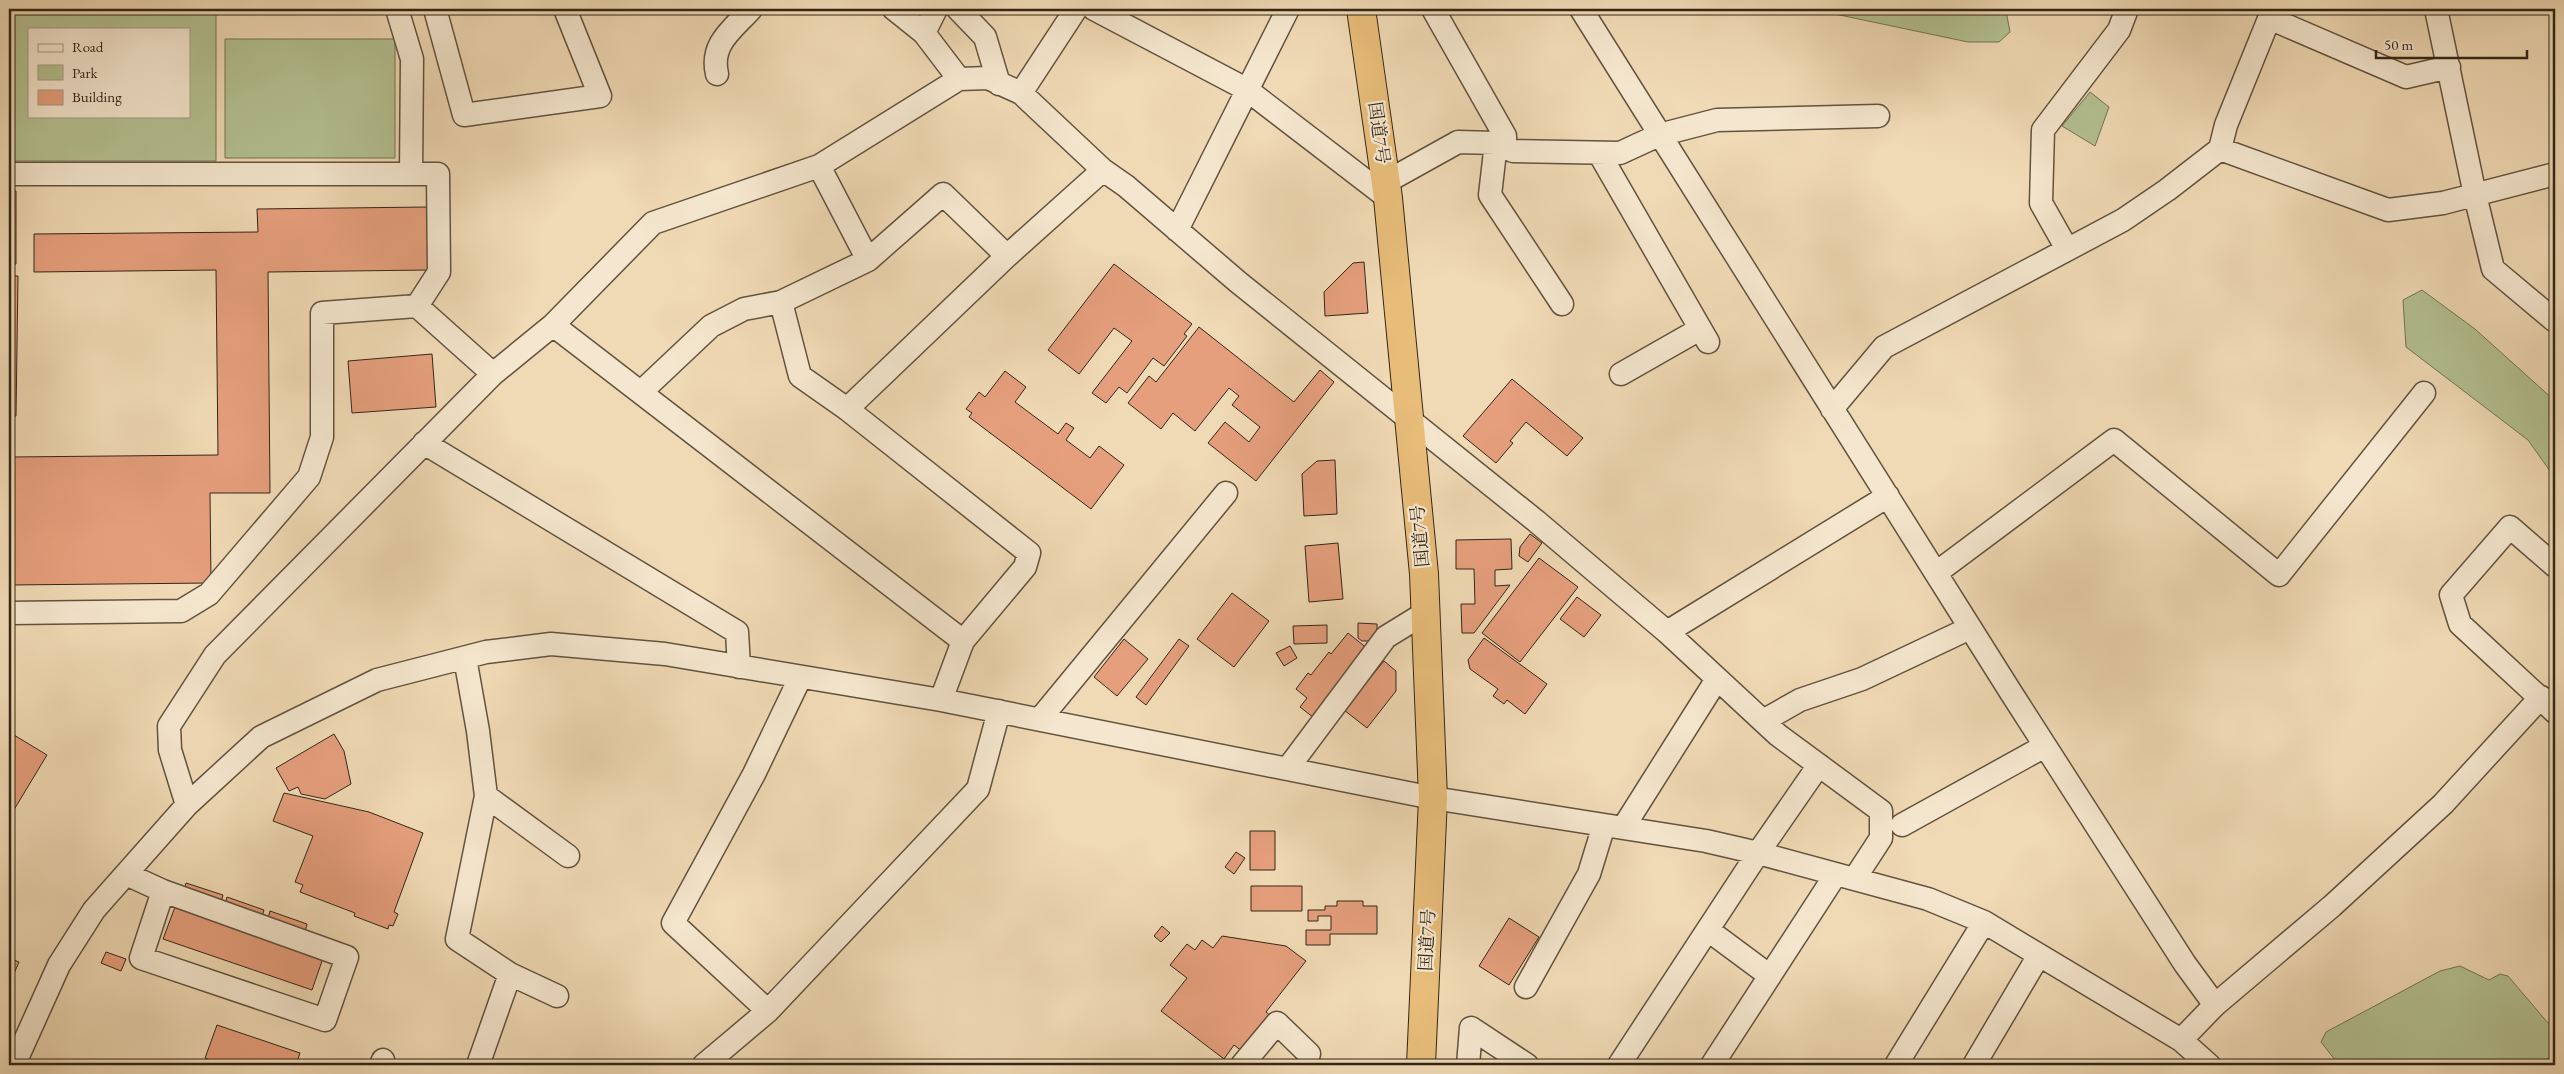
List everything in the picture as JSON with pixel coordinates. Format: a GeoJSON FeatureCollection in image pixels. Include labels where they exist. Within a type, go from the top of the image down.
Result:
{"type":"FeatureCollection","features":[{"type":"Feature","properties":{"kind":"highway","name":"国道7号"},"geometry":{"type":"LineString","coordinates":[[1361,9],[1387,190],[1410,420],[1425,613],[1433,798],[1421,1065]]}},
{"type":"Feature","properties":{"kind":"street"},"geometry":{"type":"LineString","coordinates":[[397,9],[412,59],[411,174]]}},
{"type":"Feature","properties":{"kind":"street"},"geometry":{"type":"LineString","coordinates":[[435,9],[464,115],[600,96],[565,9]]}},
{"type":"Feature","properties":{"kind":"street"},"geometry":{"type":"LineString","coordinates":[[717,74],[714,60],[718,46],[751,9]]}},
{"type":"Feature","properties":{"kind":"street"},"geometry":{"type":"LineString","coordinates":[[894,9],[924,33],[958,78]]}},
{"type":"Feature","properties":{"kind":"street"},"geometry":{"type":"LineString","coordinates":[[924,33],[936,9]]}},
{"type":"Feature","properties":{"kind":"street"},"geometry":{"type":"LineString","coordinates":[[958,9],[985,36],[1000,84]]}},
{"type":"Feature","properties":{"kind":"street"},"geometry":{"type":"LineString","coordinates":[[1021,93],[1076,9]]}},
{"type":"Feature","properties":{"kind":"street"},"geometry":{"type":"LineString","coordinates":[[1094,9],[1246,89],[1387,190],[1458,142],[1500,145],[1513,151],[1620,153],[1659,135],[1717,120],[1878,116]]}},
{"type":"Feature","properties":{"kind":"street"},"geometry":{"type":"LineString","coordinates":[[1177,230],[1246,89],[1288,9]]}},
{"type":"Feature","properties":{"kind":"street"},"geometry":{"type":"LineString","coordinates":[[1433,9],[1505,136],[1500,145],[1490,195],[1562,304]]}},
{"type":"Feature","properties":{"kind":"street"},"geometry":{"type":"LineString","coordinates":[[1581,9],[1970,628],[2185,964],[2215,1005]]}},
{"type":"Feature","properties":{"kind":"street"},"geometry":{"type":"LineString","coordinates":[[2067,249],[2041,204],[2043,130],[2120,30],[2128,9]]}},
{"type":"Feature","properties":{"kind":"street"},"geometry":{"type":"LineString","coordinates":[[2436,9],[2492,269],[2550,311]]}},
{"type":"Feature","properties":{"kind":"street"},"geometry":{"type":"LineString","coordinates":[[1832,409],[1884,346],[2123,220],[2167,190],[2220,149],[2226,125],[2271,14],[2406,77],[2449,67]]}},
{"type":"Feature","properties":{"kind":"street"},"geometry":{"type":"LineString","coordinates":[[187,805],[170,750],[169,726],[210,663],[493,374],[553,325],[654,223],[819,166],[958,78],[988,78],[1021,93],[1103,170],[1126,186],[1238,282],[1529,516],[1667,632],[1763,721],[1880,811],[1881,838],[1846,876],[1770,976],[1712,1065]]}},
{"type":"Feature","properties":{"kind":"street"},"geometry":{"type":"LineString","coordinates":[[2220,149],[2388,210],[2443,203],[2555,174]]}},
{"type":"Feature","properties":{"kind":"street"},"geometry":{"type":"LineString","coordinates":[[1600,153],[1704,336],[1621,374]]}},
{"type":"Feature","properties":{"kind":"street"},"geometry":{"type":"LineString","coordinates":[[819,166],[868,260]]}},
{"type":"Feature","properties":{"kind":"street"},"geometry":{"type":"LineString","coordinates":[[847,409],[1007,256],[1103,170]]}},
{"type":"Feature","properties":{"kind":"street"},"geometry":{"type":"LineString","coordinates":[[9,174],[438,174],[439,272],[417,306]]}},
{"type":"Feature","properties":{"kind":"street"},"geometry":{"type":"LineString","coordinates":[[641,392],[710,326],[744,309],[781,302],[868,260],[943,194],[1007,256]]}},
{"type":"Feature","properties":{"kind":"street"},"geometry":{"type":"LineString","coordinates":[[781,302],[800,376],[847,409],[1029,553],[1025,568],[963,641],[941,700]]}},
{"type":"Feature","properties":{"kind":"street"},"geometry":{"type":"LineString","coordinates":[[9,613],[181,611],[209,594],[309,478],[322,437],[322,313],[417,306],[493,374]]}},
{"type":"Feature","properties":{"kind":"street"},"geometry":{"type":"LineString","coordinates":[[553,325],[963,641]]}},
{"type":"Feature","properties":{"kind":"street"},"geometry":{"type":"LineString","coordinates":[[1936,573],[2114,440],[2279,575],[2424,393]]}},
{"type":"Feature","properties":{"kind":"street"},"geometry":{"type":"LineString","coordinates":[[424,443],[737,632],[739,667]]}},
{"type":"Feature","properties":{"kind":"street"},"geometry":{"type":"LineString","coordinates":[[1040,719],[1226,493]]}},
{"type":"Feature","properties":{"kind":"street"},"geometry":{"type":"LineString","coordinates":[[1667,632],[1888,496]]}},
{"type":"Feature","properties":{"kind":"street"},"geometry":{"type":"LineString","coordinates":[[2181,1040],[2215,1005],[2332,906],[2548,705],[2460,624],[2451,595],[2510,527],[2555,566]]}},
{"type":"Feature","properties":{"kind":"street"},"geometry":{"type":"LineString","coordinates":[[1288,768],[1386,637],[1425,613]]}},
{"type":"Feature","properties":{"kind":"street"},"geometry":{"type":"LineString","coordinates":[[1763,721],[1800,700],[1862,679],[1970,628]]}},
{"type":"Feature","properties":{"kind":"street"},"geometry":{"type":"LineString","coordinates":[[14,1065],[60,965],[94,910],[187,805],[261,737],[377,680],[486,652],[551,644],[665,654],[941,700],[1433,798],[1706,840],[1758,853],[1928,899],[1984,922],[2181,1040],[2209,1065]]}},
{"type":"Feature","properties":{"kind":"street"},"geometry":{"type":"LineString","coordinates":[[465,658],[478,731],[486,796],[457,939],[510,974],[557,996]]}},
{"type":"Feature","properties":{"kind":"street"},"geometry":{"type":"LineString","coordinates":[[768,1011],[673,923],[754,774],[800,678]]}},
{"type":"Feature","properties":{"kind":"street"},"geometry":{"type":"LineString","coordinates":[[1526,987],[1614,826],[1653,780],[1717,679]]}},
{"type":"Feature","properties":{"kind":"street"},"geometry":{"type":"LineString","coordinates":[[704,1065],[768,1011],[978,790],[999,711]]}},
{"type":"Feature","properties":{"kind":"street"},"geometry":{"type":"LineString","coordinates":[[1902,825],[2046,746]]}},
{"type":"Feature","properties":{"kind":"street"},"geometry":{"type":"LineString","coordinates":[[1619,1065],[1818,765]]}},
{"type":"Feature","properties":{"kind":"street"},"geometry":{"type":"LineString","coordinates":[[486,796],[568,856]]}},
{"type":"Feature","properties":{"kind":"street"},"geometry":{"type":"LineString","coordinates":[[126,874],[163,891],[346,957],[325,1020],[141,958],[163,891]]}},
{"type":"Feature","properties":{"kind":"street"},"geometry":{"type":"LineString","coordinates":[[1896,1065],[1984,922]]}},
{"type":"Feature","properties":{"kind":"street"},"geometry":{"type":"LineString","coordinates":[[1708,930],[1770,976]]}},
{"type":"Feature","properties":{"kind":"street"},"geometry":{"type":"LineString","coordinates":[[1974,1065],[2040,955]]}},
{"type":"Feature","properties":{"kind":"street"},"geometry":{"type":"LineString","coordinates":[[478,1065],[510,974]]}},
{"type":"Feature","properties":{"kind":"street"},"geometry":{"type":"LineString","coordinates":[[1242,1065],[1277,1023],[1312,1062]]}},
{"type":"Feature","properties":{"kind":"street"},"geometry":{"type":"LineString","coordinates":[[1468,1065],[1471,1028],[1527,1065]]}},
{"type":"Feature","properties":{"kind":"green space"},"geometry":{"type":"Polygon","coordinates":[[[9,9],[216,9],[216,161],[9,161],[9,9]]]}},
{"type":"Feature","properties":{"kind":"green space"},"geometry":{"type":"Polygon","coordinates":[[[1811,9],[2003,9],[2006,11],[2010,32],[1999,42],[1968,42],[1811,9]]]}},
{"type":"Feature","properties":{"kind":"green space"},"geometry":{"type":"Polygon","coordinates":[[[225,39],[395,39],[395,158],[225,158],[225,39]]]}},
{"type":"Feature","properties":{"kind":"green space"},"geometry":{"type":"Polygon","coordinates":[[[2090,92],[2109,107],[2095,146],[2062,126],[2090,92]]]}},
{"type":"Feature","properties":{"kind":"green space"},"geometry":{"type":"Polygon","coordinates":[[[2422,290],[2475,329],[2555,401],[2555,478],[2528,440],[2406,347],[2403,300],[2422,290]]]}},
{"type":"Feature","properties":{"kind":"green space"},"geometry":{"type":"Polygon","coordinates":[[[2460,966],[2489,980],[2500,974],[2508,976],[2548,1023],[2555,1022],[2555,1060],[2549,1058],[2538,1065],[2339,1065],[2321,1042],[2326,1032],[2440,971],[2460,966]]]}},
{"type":"Feature","properties":{"kind":"building"},"geometry":{"type":"Polygon","coordinates":[[[9,191],[16,191],[16,264],[9,264],[9,191]]]}},
{"type":"Feature","properties":{"kind":"building"},"geometry":{"type":"Polygon","coordinates":[[[428,207],[429,270],[268,272],[270,493],[210,493],[211,583],[9,585],[9,457],[218,455],[216,270],[34,272],[34,234],[258,232],[257,209],[428,207]]]}},
{"type":"Feature","properties":{"kind":"building"},"geometry":{"type":"Polygon","coordinates":[[[1364,262],[1368,313],[1325,316],[1324,292],[1353,263],[1364,262]]]}},
{"type":"Feature","properties":{"kind":"building"},"geometry":{"type":"Polygon","coordinates":[[[1114,264],[1192,324],[1184,334],[1187,336],[1164,366],[1153,358],[1127,393],[1119,387],[1106,403],[1092,393],[1132,341],[1114,328],[1079,374],[1048,350],[1114,264]]]}},
{"type":"Feature","properties":{"kind":"building"},"geometry":{"type":"Polygon","coordinates":[[[9,276],[18,276],[16,416],[9,416],[9,276]]]}},
{"type":"Feature","properties":{"kind":"building"},"geometry":{"type":"Polygon","coordinates":[[[1199,327],[1294,402],[1320,370],[1334,382],[1256,481],[1208,443],[1225,422],[1249,442],[1260,427],[1232,405],[1239,396],[1229,388],[1195,431],[1173,413],[1161,429],[1128,403],[1149,376],[1156,382],[1199,327]]]}},
{"type":"Feature","properties":{"kind":"building"},"geometry":{"type":"Polygon","coordinates":[[[432,354],[436,407],[352,413],[348,361],[432,354]]]}},
{"type":"Feature","properties":{"kind":"building"},"geometry":{"type":"Polygon","coordinates":[[[1005,371],[1026,387],[1015,402],[1058,434],[1066,423],[1074,428],[1066,440],[1090,458],[1099,446],[1124,465],[1091,509],[969,417],[972,413],[966,409],[979,392],[985,397],[1005,371]]]}},
{"type":"Feature","properties":{"kind":"building"},"geometry":{"type":"Polygon","coordinates":[[[1512,379],[1583,438],[1567,456],[1526,422],[1510,441],[1513,443],[1496,463],[1463,436],[1512,379]]]}},
{"type":"Feature","properties":{"kind":"building"},"geometry":{"type":"Polygon","coordinates":[[[1335,460],[1337,514],[1304,516],[1302,474],[1317,461],[1335,460]]]}},
{"type":"Feature","properties":{"kind":"building"},"geometry":{"type":"Polygon","coordinates":[[[1530,534],[1542,543],[1528,562],[1519,556],[1520,547],[1530,534]]]}},
{"type":"Feature","properties":{"kind":"building"},"geometry":{"type":"Polygon","coordinates":[[[1511,539],[1512,569],[1495,570],[1495,586],[1510,585],[1474,633],[1462,633],[1461,604],[1475,604],[1474,569],[1456,569],[1456,540],[1511,539]]]}},
{"type":"Feature","properties":{"kind":"building"},"geometry":{"type":"Polygon","coordinates":[[[1338,543],[1343,599],[1309,602],[1305,546],[1338,543]]]}},
{"type":"Feature","properties":{"kind":"building"},"geometry":{"type":"Polygon","coordinates":[[[1539,558],[1578,587],[1520,662],[1482,633],[1539,558]]]}},
{"type":"Feature","properties":{"kind":"building"},"geometry":{"type":"Polygon","coordinates":[[[1232,593],[1269,621],[1234,667],[1197,639],[1232,593]]]}},
{"type":"Feature","properties":{"kind":"building"},"geometry":{"type":"Polygon","coordinates":[[[1577,597],[1601,615],[1584,637],[1560,619],[1577,597]]]}},
{"type":"Feature","properties":{"kind":"building"},"geometry":{"type":"Polygon","coordinates":[[[1358,623],[1377,624],[1377,641],[1362,641],[1358,638],[1358,623]]]}},
{"type":"Feature","properties":{"kind":"building"},"geometry":{"type":"Polygon","coordinates":[[[1327,625],[1327,643],[1294,644],[1293,626],[1327,625]]]}},
{"type":"Feature","properties":{"kind":"building"},"geometry":{"type":"Polygon","coordinates":[[[1348,633],[1368,649],[1314,718],[1300,707],[1307,698],[1296,689],[1308,673],[1311,675],[1329,652],[1331,654],[1348,633]]]}},
{"type":"Feature","properties":{"kind":"building"},"geometry":{"type":"Polygon","coordinates":[[[1484,638],[1547,684],[1525,714],[1507,700],[1504,704],[1493,696],[1498,689],[1470,669],[1468,660],[1484,638]]]}},
{"type":"Feature","properties":{"kind":"building"},"geometry":{"type":"Polygon","coordinates":[[[1124,639],[1148,659],[1117,696],[1094,677],[1124,639]]]}},
{"type":"Feature","properties":{"kind":"building"},"geometry":{"type":"Polygon","coordinates":[[[1179,639],[1189,646],[1146,705],[1136,697],[1179,639]]]}},
{"type":"Feature","properties":{"kind":"building"},"geometry":{"type":"Polygon","coordinates":[[[1290,646],[1297,658],[1284,666],[1276,653],[1290,646]]]}},
{"type":"Feature","properties":{"kind":"building"},"geometry":{"type":"Polygon","coordinates":[[[1384,661],[1396,671],[1396,691],[1367,728],[1344,710],[1384,661]]]}},
{"type":"Feature","properties":{"kind":"building"},"geometry":{"type":"Polygon","coordinates":[[[9,732],[47,755],[9,818],[9,732]]]}},
{"type":"Feature","properties":{"kind":"building"},"geometry":{"type":"Polygon","coordinates":[[[334,734],[344,751],[351,784],[325,799],[301,794],[298,787],[289,791],[276,768],[334,734]]]}},
{"type":"Feature","properties":{"kind":"building"},"geometry":{"type":"Polygon","coordinates":[[[284,793],[369,812],[423,833],[394,912],[398,914],[393,926],[389,925],[388,929],[354,916],[355,913],[300,892],[303,885],[295,882],[313,836],[273,821],[284,793]]]}},
{"type":"Feature","properties":{"kind":"building"},"geometry":{"type":"Polygon","coordinates":[[[1250,831],[1275,831],[1275,870],[1250,870],[1250,831]]]}},
{"type":"Feature","properties":{"kind":"building"},"geometry":{"type":"Polygon","coordinates":[[[1236,852],[1245,858],[1234,874],[1225,867],[1236,852]]]}},
{"type":"Feature","properties":{"kind":"building"},"geometry":{"type":"Polygon","coordinates":[[[186,883],[223,895],[221,903],[184,890],[186,883]]]}},
{"type":"Feature","properties":{"kind":"building"},"geometry":{"type":"Polygon","coordinates":[[[1251,886],[1302,886],[1302,911],[1251,911],[1251,886]]]}},
{"type":"Feature","properties":{"kind":"building"},"geometry":{"type":"Polygon","coordinates":[[[227,897],[264,910],[262,917],[225,904],[227,897]]]}},
{"type":"Feature","properties":{"kind":"building"},"geometry":{"type":"Polygon","coordinates":[[[1337,901],[1363,901],[1363,906],[1377,906],[1377,934],[1330,934],[1330,945],[1306,945],[1306,930],[1331,930],[1331,916],[1318,916],[1318,921],[1308,921],[1308,910],[1325,910],[1325,906],[1337,906],[1337,901]]]}},
{"type":"Feature","properties":{"kind":"building"},"geometry":{"type":"Polygon","coordinates":[[[175,907],[323,958],[312,990],[163,939],[175,907]]]}},
{"type":"Feature","properties":{"kind":"building"},"geometry":{"type":"Polygon","coordinates":[[[270,911],[307,924],[305,932],[268,919],[270,911]]]}},
{"type":"Feature","properties":{"kind":"building"},"geometry":{"type":"Polygon","coordinates":[[[1509,918],[1539,937],[1509,985],[1479,966],[1509,918]]]}},
{"type":"Feature","properties":{"kind":"building"},"geometry":{"type":"Polygon","coordinates":[[[1162,926],[1170,933],[1161,942],[1154,936],[1162,926]]]}},
{"type":"Feature","properties":{"kind":"building"},"geometry":{"type":"Polygon","coordinates":[[[1222,936],[1286,946],[1306,961],[1266,1012],[1271,1016],[1243,1052],[1234,1045],[1224,1059],[1161,1011],[1187,978],[1170,965],[1187,944],[1195,950],[1202,940],[1213,948],[1222,936]]]}},
{"type":"Feature","properties":{"kind":"building"},"geometry":{"type":"Polygon","coordinates":[[[106,952],[126,959],[121,971],[101,963],[106,952]]]}},
{"type":"Feature","properties":{"kind":"building"},"geometry":{"type":"Polygon","coordinates":[[[9,958],[19,962],[9,985],[9,958]]]}},
{"type":"Feature","properties":{"kind":"building"},"geometry":{"type":"Polygon","coordinates":[[[217,1025],[300,1053],[296,1065],[224,1065],[205,1058],[217,1025]]]}}]}
